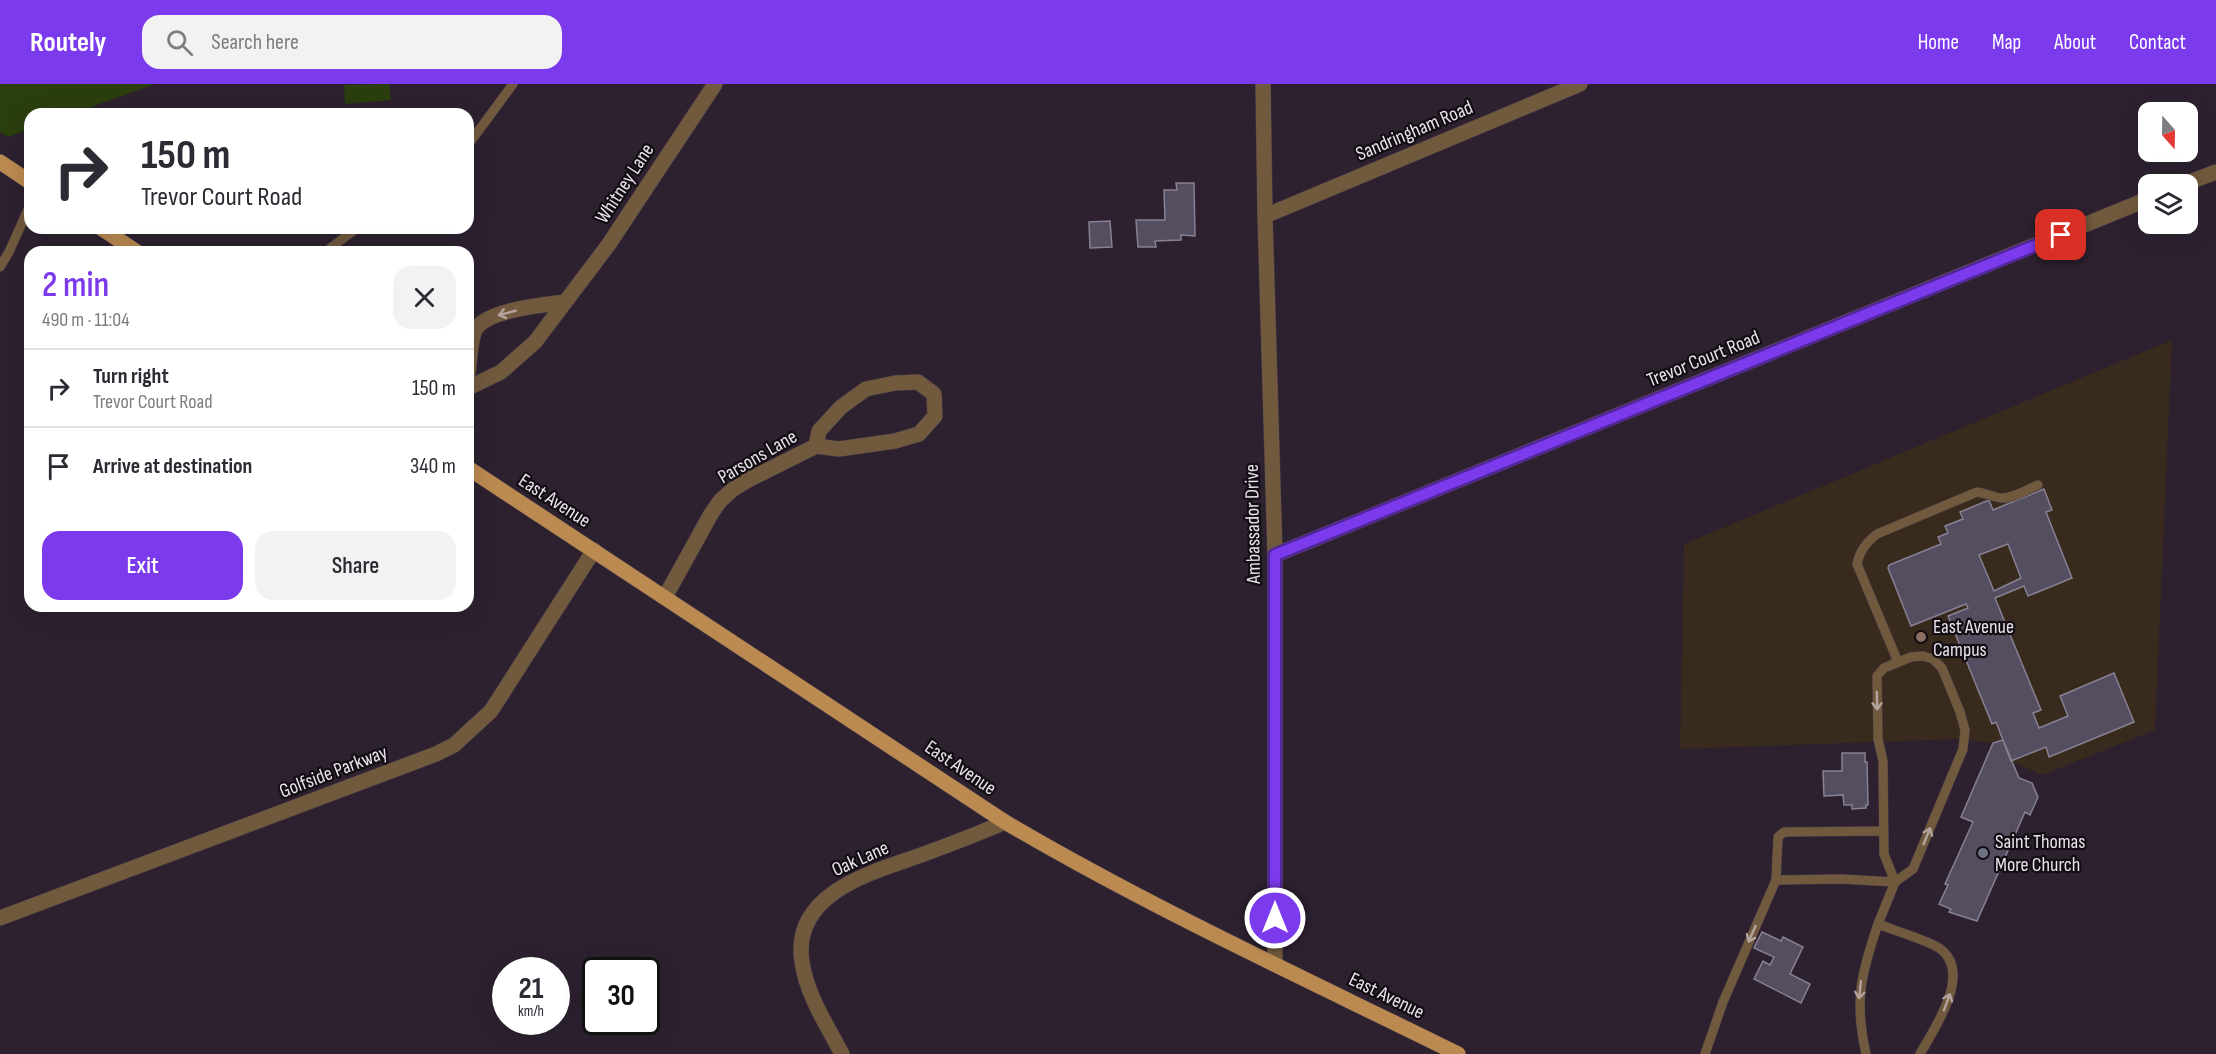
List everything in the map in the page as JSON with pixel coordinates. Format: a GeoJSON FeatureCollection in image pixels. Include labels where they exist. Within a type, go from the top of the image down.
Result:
{"type":"FeatureCollection","features":[{"type":"Feature","properties":{"kind":"main road"},"geometry":{"type":"LineString","coordinates":[[0,162],[24,178]]}},
{"type":"Feature","properties":{"kind":"main road"},"geometry":{"type":"LineString","coordinates":[[110,234],[128,246]]}},
{"type":"Feature","properties":{"kind":"main road","name":"East Avenue"},"geometry":{"type":"LineString","coordinates":[[474,472],[1005,822],[1093,872],[1458,1054]]}},
{"type":"Feature","properties":{"kind":"street","name":"Whitney Lane"},"geometry":{"type":"LineString","coordinates":[[474,385],[501,372],[519,358],[558,313],[609,244],[715,84]]}},
{"type":"Feature","properties":{"kind":"street","name":"Ambassador Drive"},"geometry":{"type":"LineString","coordinates":[[1263,84],[1275,555],[1275,964]]}},
{"type":"Feature","properties":{"kind":"street","name":"Sandringham Road"},"geometry":{"type":"LineString","coordinates":[[1265,216],[1580,84]]}},
{"type":"Feature","properties":{"kind":"street"},"geometry":{"type":"LineString","coordinates":[[2198,179],[2216,172]]}},
{"type":"Feature","properties":{"kind":"street","name":"Trevor Court Road"},"geometry":{"type":"LineString","coordinates":[[1275,555],[2138,203]]}},
{"type":"Feature","properties":{"kind":"street"},"geometry":{"type":"LineString","coordinates":[[474,333],[479,324],[493,316],[564,302]]}},
{"type":"Feature","properties":{"kind":"street","name":"Parsons Lane"},"geometry":{"type":"LineString","coordinates":[[665,597],[720,501],[748,480],[816,446],[838,449],[895,441],[919,434],[934,416],[934,394],[918,382],[895,383],[866,389],[841,407],[819,432],[816,446]]}},
{"type":"Feature","properties":{"kind":"street","name":"Golfside Parkway"},"geometry":{"type":"LineString","coordinates":[[0,918],[436,754],[454,745],[490,711],[594,550]]}},
{"type":"Feature","properties":{"kind":"street","name":"Oak Lane"},"geometry":{"type":"LineString","coordinates":[[843,1054],[816,1004],[802,963],[803,939],[812,914],[825,899],[858,877],[968,838],[1005,822]]}},
{"type":"Feature","properties":{"kind":"lane"},"geometry":{"type":"LineString","coordinates":[[474,137],[513,84]]}},
{"type":"Feature","properties":{"kind":"lane"},"geometry":{"type":"LineString","coordinates":[[0,267],[24,218]]}},
{"type":"Feature","properties":{"kind":"lane"},"geometry":{"type":"LineString","coordinates":[[333,246],[349,234]]}},
{"type":"Feature","properties":{"kind":"lane"},"geometry":{"type":"LineString","coordinates":[[1898,662],[1857,564],[1859,554],[1867,542],[1877,534],[1977,492],[1988,493],[1999,498],[2038,485]]}},
{"type":"Feature","properties":{"kind":"lane"},"geometry":{"type":"LineString","coordinates":[[1866,1054],[1860,1028],[1859,1003],[1862,975],[1878,924],[1895,882],[1913,868],[1959,763],[1963,748],[1965,730],[1942,668],[1933,659],[1923,656],[1911,657],[1884,668],[1877,676],[1878,739],[1883,761],[1884,854],[1895,882]]}},
{"type":"Feature","properties":{"kind":"lane"},"geometry":{"type":"LineString","coordinates":[[1705,1054],[1723,1002],[1776,880],[1778,837],[1784,832],[1884,831]]}},
{"type":"Feature","properties":{"kind":"lane"},"geometry":{"type":"LineString","coordinates":[[1776,880],[1841,879],[1895,882]]}},
{"type":"Feature","properties":{"kind":"lane"},"geometry":{"type":"LineString","coordinates":[[1878,924],[1939,948],[1947,956],[1952,967],[1953,984],[1947,1005],[1920,1054]]}},
{"type":"Feature","properties":{"kind":"shaded area","name":"East Avenue Campus"},"geometry":{"type":"Polygon","coordinates":[[[2172,340],[2155,730],[2042,775],[2011,761],[2003,740],[1993,743],[1959,739],[1680,749],[1684,544],[2172,340]]]}},
{"type":"Feature","properties":{"kind":"green space"},"geometry":{"type":"Polygon","coordinates":[[[0,84],[155,84],[89,108],[24,108],[24,131],[8,137],[0,132],[0,84]]]}},
{"type":"Feature","properties":{"kind":"green space"},"geometry":{"type":"Polygon","coordinates":[[[389,84],[391,100],[345,104],[344,85],[389,84]]]}},
{"type":"Feature","properties":{"kind":"building"},"geometry":{"type":"Polygon","coordinates":[[[1176,183],[1194,183],[1195,236],[1181,235],[1181,240],[1155,241],[1156,247],[1138,247],[1136,220],[1165,220],[1164,190],[1177,190],[1176,183]]]}},
{"type":"Feature","properties":{"kind":"building"},"geometry":{"type":"Polygon","coordinates":[[[1110,221],[1112,247],[1090,248],[1089,222],[1110,221]]]}},
{"type":"Feature","properties":{"kind":"building"},"geometry":{"type":"Polygon","coordinates":[[[2044,489],[2052,510],[2046,512],[2072,578],[2028,596],[2024,586],[1995,598],[2041,710],[2033,713],[2039,728],[2068,716],[2060,696],[2114,673],[2134,722],[2049,757],[2046,747],[2011,761],[1996,722],[1992,724],[1948,616],[1968,608],[1966,604],[1911,626],[1888,568],[1889,565],[1941,544],[1938,537],[1948,533],[1945,526],[1963,519],[1960,512],[1989,500],[1993,510],[2044,489]],[[2008,544],[1979,555],[1994,591],[2021,578],[2008,544]]]}},
{"type":"Feature","properties":{"kind":"building","name":"Saint Thomas More Church"},"geometry":{"type":"Polygon","coordinates":[[[2003,740],[2019,778],[2032,783],[2038,797],[2030,815],[2025,812],[1977,921],[1949,912],[1951,909],[1939,904],[1948,885],[1945,884],[1973,822],[1961,817],[1993,743],[2003,740]]]}},
{"type":"Feature","properties":{"kind":"building"},"geometry":{"type":"Polygon","coordinates":[[[1842,753],[1865,753],[1868,805],[1866,808],[1852,809],[1852,805],[1844,805],[1843,795],[1824,796],[1823,771],[1842,771],[1842,753]]]}},
{"type":"Feature","properties":{"kind":"building"},"geometry":{"type":"Polygon","coordinates":[[[1762,932],[1781,941],[1783,937],[1803,947],[1790,974],[1810,984],[1801,1003],[1754,979],[1763,961],[1770,965],[1774,957],[1754,948],[1762,932]]]}},
{"type":"Feature","properties":{"kind":"place","name":"East Avenue Campus"},"geometry":{"type":"Point","coordinates":[1921,637]}},
{"type":"Feature","properties":{"kind":"place","name":"Saint Thomas More Church"},"geometry":{"type":"Point","coordinates":[1983,853]}},
{"type":"Feature","properties":{"kind":"route"},"geometry":{"type":"LineString","coordinates":[[1275,918],[1275,555],[2061,235]]}}]}
